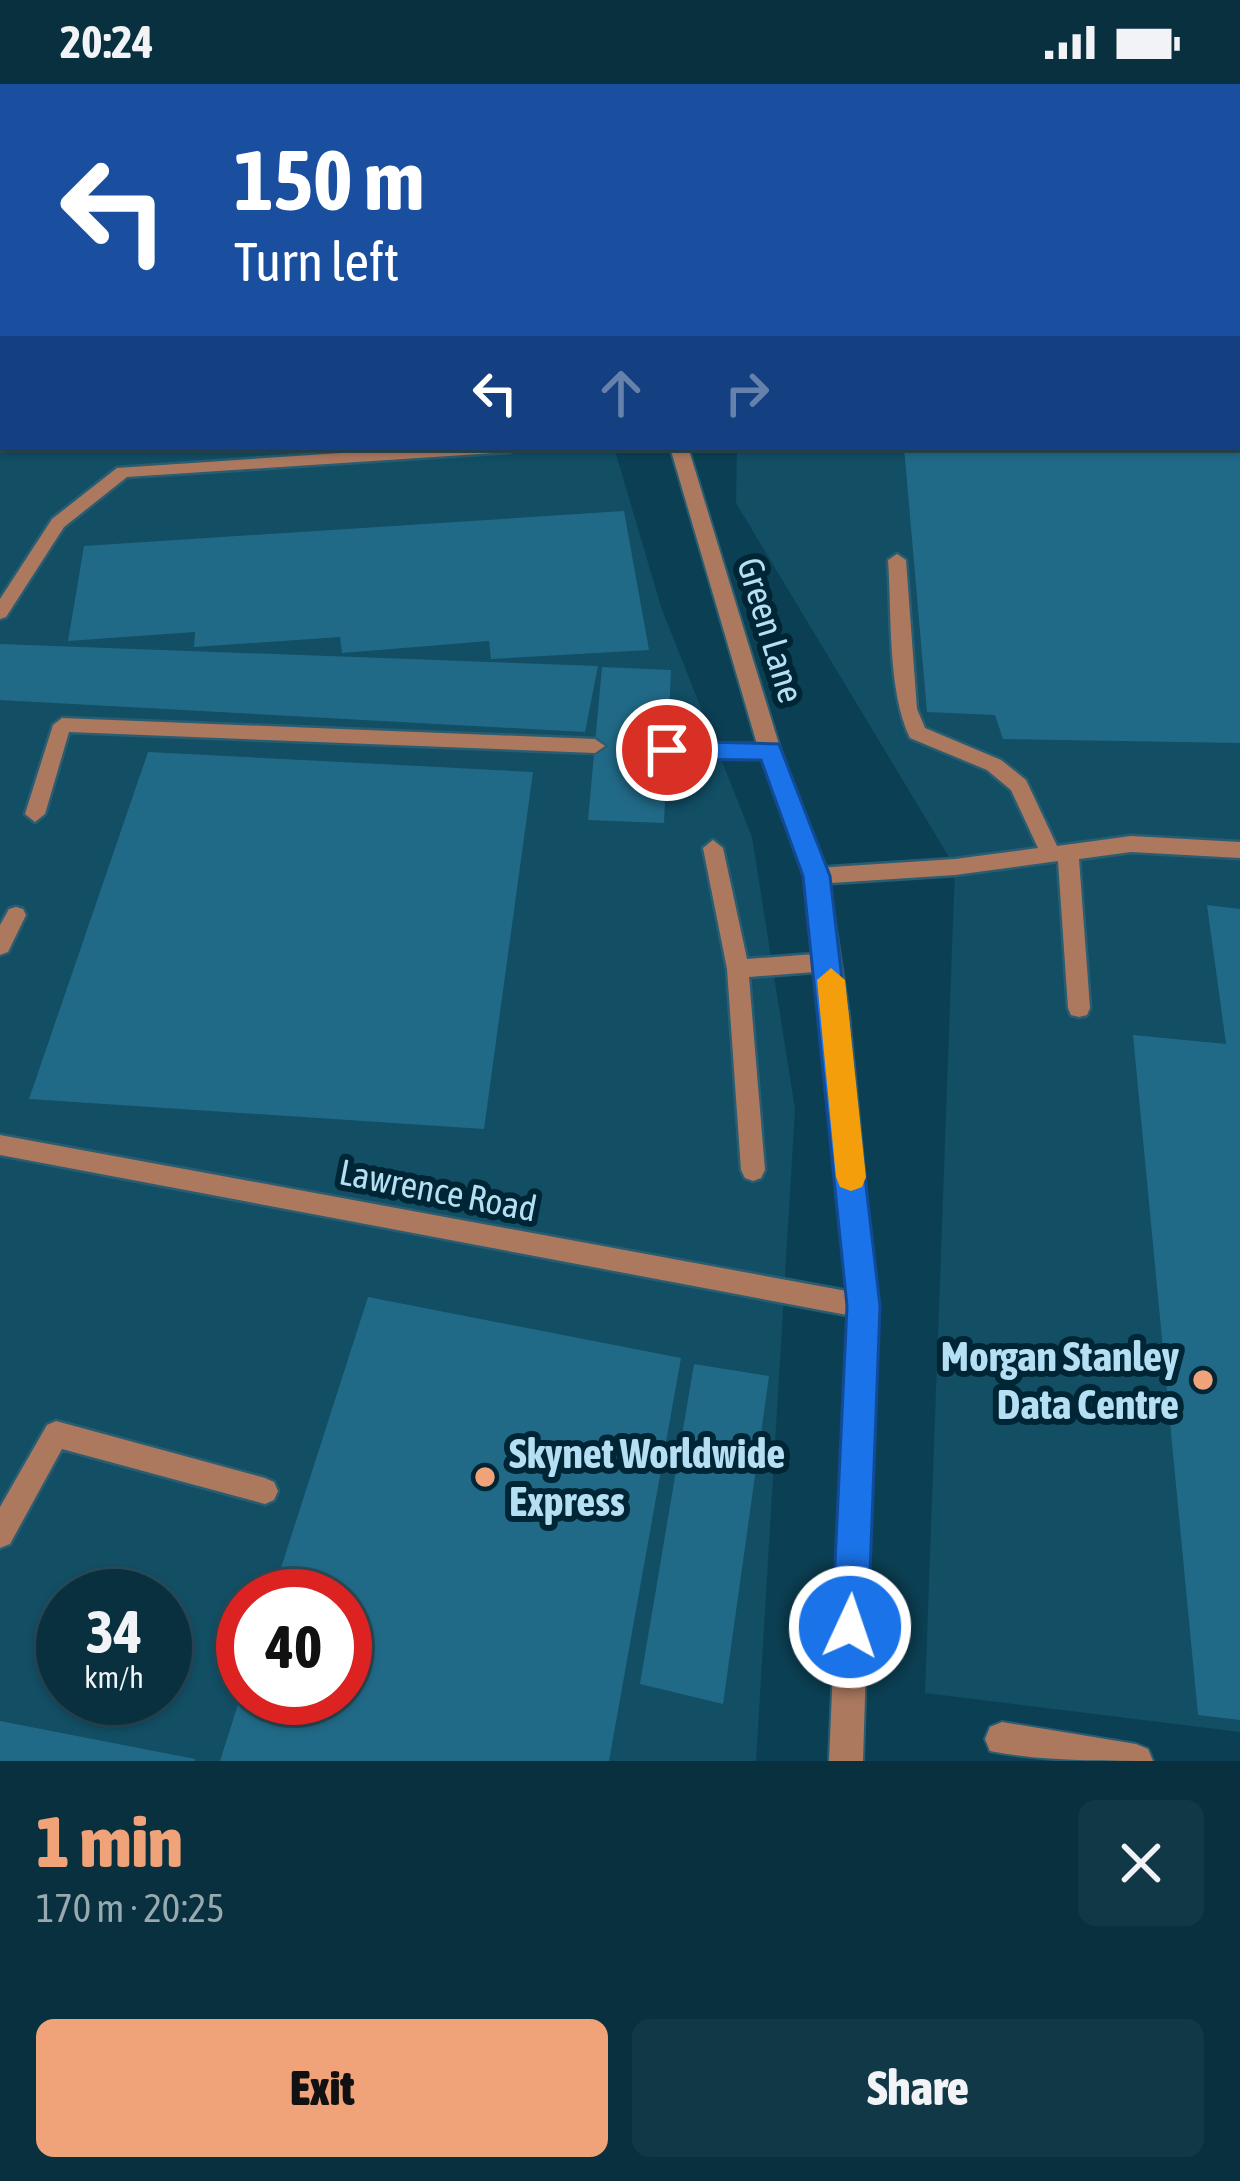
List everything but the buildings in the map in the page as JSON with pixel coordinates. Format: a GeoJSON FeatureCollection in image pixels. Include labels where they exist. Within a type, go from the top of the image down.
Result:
{"type":"FeatureCollection","features":[{"type":"Feature","properties":{"kind":"street","name":"Green Lane"},"geometry":{"type":"LineString","coordinates":[[680,450],[770,751],[817,876],[828,962],[863,1306],[846,1761]]}},
{"type":"Feature","properties":{"kind":"street"},"geometry":{"type":"LineString","coordinates":[[1002,1739],[1136,1761]]}},
{"type":"Feature","properties":{"kind":"lane"},"geometry":{"type":"LineString","coordinates":[[0,613],[58,524],[123,472],[464,450]]}},
{"type":"Feature","properties":{"kind":"lane"},"geometry":{"type":"LineString","coordinates":[[897,560],[908,709],[917,733],[994,765],[1019,784],[1060,853],[1079,1008]]}},
{"type":"Feature","properties":{"kind":"lane"},"geometry":{"type":"LineString","coordinates":[[35,814],[62,724],[595,746]]}},
{"type":"Feature","properties":{"kind":"lane"},"geometry":{"type":"LineString","coordinates":[[667,750],[770,751]]}},
{"type":"Feature","properties":{"kind":"lane"},"geometry":{"type":"LineString","coordinates":[[817,876],[1130,844],[1240,850]]}},
{"type":"Feature","properties":{"kind":"lane"},"geometry":{"type":"LineString","coordinates":[[712,848],[738,969],[753,1170]]}},
{"type":"Feature","properties":{"kind":"lane"},"geometry":{"type":"LineString","coordinates":[[0,946],[16,915]]}},
{"type":"Feature","properties":{"kind":"lane"},"geometry":{"type":"LineString","coordinates":[[738,969],[781,962],[828,962]]}},
{"type":"Feature","properties":{"kind":"lane","name":"Lawrence Road"},"geometry":{"type":"LineString","coordinates":[[0,1145],[863,1306]]}},
{"type":"Feature","properties":{"kind":"lane"},"geometry":{"type":"LineString","coordinates":[[0,1534],[56,1434],[265,1490]]}},
{"type":"Feature","properties":{"kind":"shaded area"},"geometry":{"type":"Polygon","coordinates":[[[615,450],[661,607],[752,837],[795,1109],[756,1761],[0,1761],[0,452],[615,450]]]}},
{"type":"Feature","properties":{"kind":"shaded area"},"geometry":{"type":"Polygon","coordinates":[[[737,450],[1240,450],[1240,1732],[925,1693],[955,867],[736,503],[737,450]]]}},
{"type":"Feature","properties":{"kind":"slow traffic"},"geometry":{"type":"LineString","coordinates":[[831,980],[851,1177]]}},
{"type":"Feature","properties":{"kind":"place","name":"Morgan Stanley Data Centre"},"geometry":{"type":"Point","coordinates":[1203,1380]}},
{"type":"Feature","properties":{"kind":"place","name":"Skynet Worldwide Express"},"geometry":{"type":"Point","coordinates":[485,1477]}},
{"type":"Feature","properties":{"kind":"route"},"geometry":{"type":"LineString","coordinates":[[667,750],[770,751],[817,876],[836,1015],[863,1306],[850,1627]]}}]}
